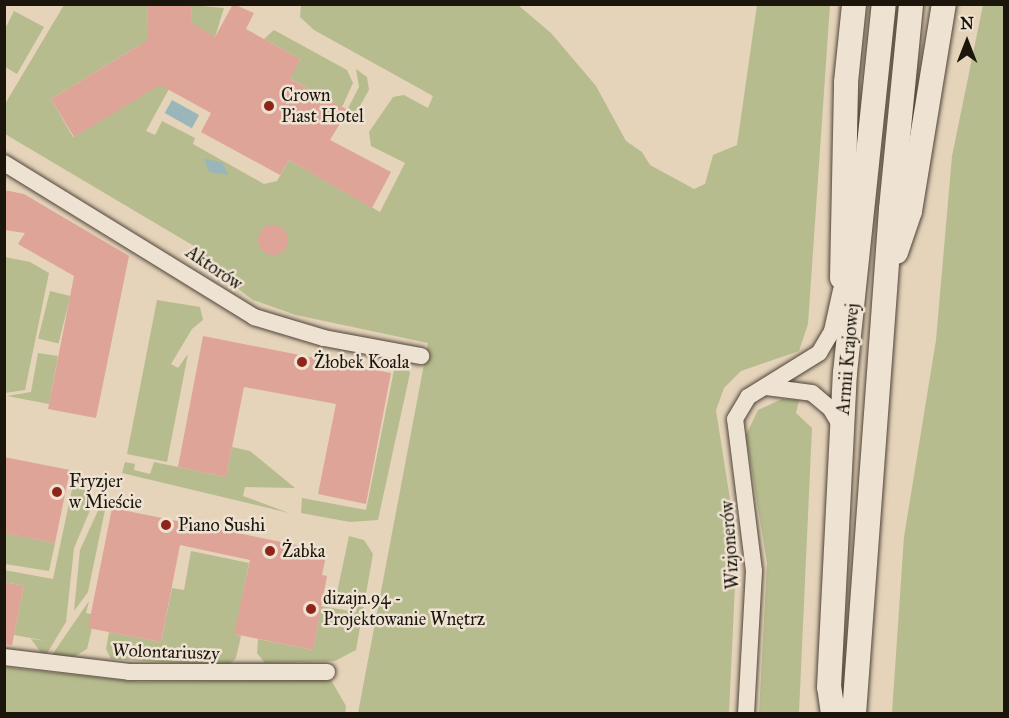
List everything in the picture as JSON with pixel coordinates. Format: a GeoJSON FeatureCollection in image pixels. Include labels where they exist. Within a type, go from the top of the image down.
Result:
{"type":"FeatureCollection","features":[{"type":"Feature","properties":{"kind":"main road"},"geometry":{"type":"LineString","coordinates":[[845,373],[841,290],[846,82],[854,4]]}},
{"type":"Feature","properties":{"kind":"main road","name":"Armii Krajowej"},"geometry":{"type":"LineString","coordinates":[[833,714],[829,687],[845,373],[884,4]]}},
{"type":"Feature","properties":{"kind":"main road","name":"Armii Krajowej"},"geometry":{"type":"LineString","coordinates":[[854,714],[886,282],[911,4]]}},
{"type":"Feature","properties":{"kind":"main road"},"geometry":{"type":"LineString","coordinates":[[886,282],[910,211],[944,4]]}},
{"type":"Feature","properties":{"kind":"street","name":"Aktorów"},"geometry":{"type":"LineString","coordinates":[[4,164],[254,317],[324,338],[421,356]]}},
{"type":"Feature","properties":{"kind":"street","name":"Wizjonerów"},"geometry":{"type":"LineString","coordinates":[[746,714],[753,548],[734,434],[740,408],[765,387],[819,353],[832,331],[841,290]]}},
{"type":"Feature","properties":{"kind":"street"},"geometry":{"type":"LineString","coordinates":[[765,387],[812,393],[830,408],[842,428]]}},
{"type":"Feature","properties":{"kind":"street","name":"Wolontariuszy"},"geometry":{"type":"LineString","coordinates":[[4,657],[129,672],[327,672]]}},
{"type":"Feature","properties":{"kind":"green space"},"geometry":{"type":"Polygon","coordinates":[[[64,5],[147,5],[148,28],[156,32],[145,50],[138,46],[51,99],[73,137],[162,83],[169,89],[146,131],[155,135],[162,121],[195,138],[193,144],[264,184],[277,181],[289,160],[380,212],[405,163],[371,146],[369,132],[393,97],[404,95],[428,108],[433,96],[314,30],[300,17],[301,5],[518,5],[551,33],[596,86],[626,141],[642,152],[650,165],[694,189],[705,184],[713,155],[737,145],[757,5],[830,5],[808,324],[799,351],[741,371],[724,388],[716,410],[737,544],[729,713],[358,713],[428,343],[296,315],[253,300],[200,260],[193,261],[199,249],[5,134],[5,104],[64,5]]]}},
{"type":"Feature","properties":{"kind":"green space"},"geometry":{"type":"Polygon","coordinates":[[[191,5],[224,8],[215,37],[192,27],[191,5]]]}},
{"type":"Feature","properties":{"kind":"green space"},"geometry":{"type":"Polygon","coordinates":[[[983,5],[1004,5],[1004,713],[892,713],[904,537],[936,340],[952,156],[983,5]]]}},
{"type":"Feature","properties":{"kind":"green space"},"geometry":{"type":"Polygon","coordinates":[[[14,11],[44,27],[17,74],[5,67],[5,29],[14,11]]]}},
{"type":"Feature","properties":{"kind":"green space"},"geometry":{"type":"Polygon","coordinates":[[[274,30],[347,70],[353,83],[342,107],[285,76],[293,72],[300,59],[264,39],[274,30]]]}},
{"type":"Feature","properties":{"kind":"green space"},"geometry":{"type":"Polygon","coordinates":[[[356,69],[367,77],[369,90],[349,125],[343,118],[359,87],[356,69]]]}},
{"type":"Feature","properties":{"kind":"green space"},"geometry":{"type":"Polygon","coordinates":[[[5,257],[30,262],[49,273],[25,390],[5,393],[5,257]]]}},
{"type":"Feature","properties":{"kind":"green space"},"geometry":{"type":"Polygon","coordinates":[[[50,291],[70,296],[59,344],[38,339],[50,291]]]}},
{"type":"Feature","properties":{"kind":"green space"},"geometry":{"type":"Polygon","coordinates":[[[157,300],[200,307],[203,320],[192,329],[171,364],[178,368],[188,354],[167,462],[127,454],[157,300]]]}},
{"type":"Feature","properties":{"kind":"green space"},"geometry":{"type":"Polygon","coordinates":[[[38,353],[58,356],[49,404],[7,396],[31,392],[38,353]]]}},
{"type":"Feature","properties":{"kind":"green space"},"geometry":{"type":"Polygon","coordinates":[[[396,360],[407,365],[410,373],[378,520],[350,522],[301,513],[302,498],[366,510],[396,360]]]}},
{"type":"Feature","properties":{"kind":"green space"},"geometry":{"type":"Polygon","coordinates":[[[782,399],[799,400],[796,413],[812,428],[799,713],[759,713],[767,563],[746,435],[758,410],[782,399]]]}},
{"type":"Feature","properties":{"kind":"green space"},"geometry":{"type":"Polygon","coordinates":[[[232,447],[250,451],[295,488],[245,487],[243,496],[289,513],[122,473],[125,462],[135,464],[134,470],[150,474],[154,462],[226,477],[232,447]]]}},
{"type":"Feature","properties":{"kind":"green space"},"geometry":{"type":"Polygon","coordinates":[[[75,475],[94,501],[74,548],[66,622],[46,655],[42,654],[31,639],[47,641],[14,635],[24,586],[5,582],[4,570],[53,579],[75,475]]]}},
{"type":"Feature","properties":{"kind":"green space"},"geometry":{"type":"Polygon","coordinates":[[[101,504],[106,505],[88,592],[74,611],[80,550],[101,504]]]}},
{"type":"Feature","properties":{"kind":"green space"},"geometry":{"type":"Polygon","coordinates":[[[5,533],[55,543],[49,571],[5,564],[5,533]]]}},
{"type":"Feature","properties":{"kind":"green space"},"geometry":{"type":"Polygon","coordinates":[[[349,536],[364,540],[373,554],[356,650],[335,661],[265,663],[257,653],[258,639],[313,650],[321,606],[356,612],[357,605],[335,602],[349,536]]]}},
{"type":"Feature","properties":{"kind":"green space"},"geometry":{"type":"Polygon","coordinates":[[[191,551],[249,563],[235,634],[241,636],[236,658],[228,666],[111,659],[106,649],[109,632],[161,642],[172,588],[184,590],[191,551]]]}},
{"type":"Feature","properties":{"kind":"green space"},"geometry":{"type":"Polygon","coordinates":[[[89,601],[86,613],[91,614],[92,628],[87,649],[72,658],[52,655],[89,601]]]}},
{"type":"Feature","properties":{"kind":"green space"},"geometry":{"type":"Polygon","coordinates":[[[4,667],[138,682],[331,680],[346,706],[345,714],[5,713],[4,667]]]}},
{"type":"Feature","properties":{"kind":"water"},"geometry":{"type":"Polygon","coordinates":[[[172,100],[199,115],[192,128],[165,113],[172,100]]]}},
{"type":"Feature","properties":{"kind":"water"},"geometry":{"type":"Polygon","coordinates":[[[204,158],[223,163],[228,175],[209,172],[204,158]]]}},
{"type":"Feature","properties":{"kind":"building","name":"Crown Piast Hotel"},"geometry":{"type":"Polygon","coordinates":[[[147,4],[191,4],[192,23],[215,37],[233,4],[254,13],[246,29],[300,59],[290,79],[348,110],[330,140],[391,172],[372,208],[289,160],[280,175],[201,132],[211,113],[160,85],[74,137],[51,99],[148,40],[147,4]]]}},
{"type":"Feature","properties":{"kind":"building"},"geometry":{"type":"Polygon","coordinates":[[[4,190],[24,194],[129,256],[96,418],[48,409],[74,276],[18,244],[25,233],[4,230],[4,190]]]}},
{"type":"Feature","properties":{"kind":"building"},"geometry":{"type":"Polygon","coordinates":[[[273,225],[284,229],[288,240],[284,251],[273,255],[262,251],[258,240],[262,229],[273,225]]]}},
{"type":"Feature","properties":{"kind":"building"},"geometry":{"type":"Polygon","coordinates":[[[203,336],[391,373],[366,504],[318,494],[336,404],[244,387],[226,477],[178,467],[203,336]]]}},
{"type":"Feature","properties":{"kind":"building"},"geometry":{"type":"Polygon","coordinates":[[[4,457],[70,470],[55,543],[4,533],[4,457]]]}},
{"type":"Feature","properties":{"kind":"building"},"geometry":{"type":"Polygon","coordinates":[[[112,508],[327,551],[322,575],[327,576],[313,650],[234,634],[250,560],[180,545],[161,642],[88,628],[112,508]]]}},
{"type":"Feature","properties":{"kind":"building"},"geometry":{"type":"Polygon","coordinates":[[[4,582],[24,586],[12,645],[4,644],[4,582]]]}},
{"type":"Feature","properties":{"kind":"place","name":"Crown Piast Hotel"},"geometry":{"type":"Point","coordinates":[269,106]}},
{"type":"Feature","properties":{"kind":"place","name":"Żłobek Koala"},"geometry":{"type":"Point","coordinates":[302,362]}},
{"type":"Feature","properties":{"kind":"place","name":"Fryzjer w Mieście"},"geometry":{"type":"Point","coordinates":[57,492]}},
{"type":"Feature","properties":{"kind":"place","name":"Piano Sushi"},"geometry":{"type":"Point","coordinates":[166,525]}},
{"type":"Feature","properties":{"kind":"place","name":"Żabka"},"geometry":{"type":"Point","coordinates":[270,551]}},
{"type":"Feature","properties":{"kind":"place","name":"dizajn.94 - Projektowanie Wnętrz"},"geometry":{"type":"Point","coordinates":[311,609]}}]}
